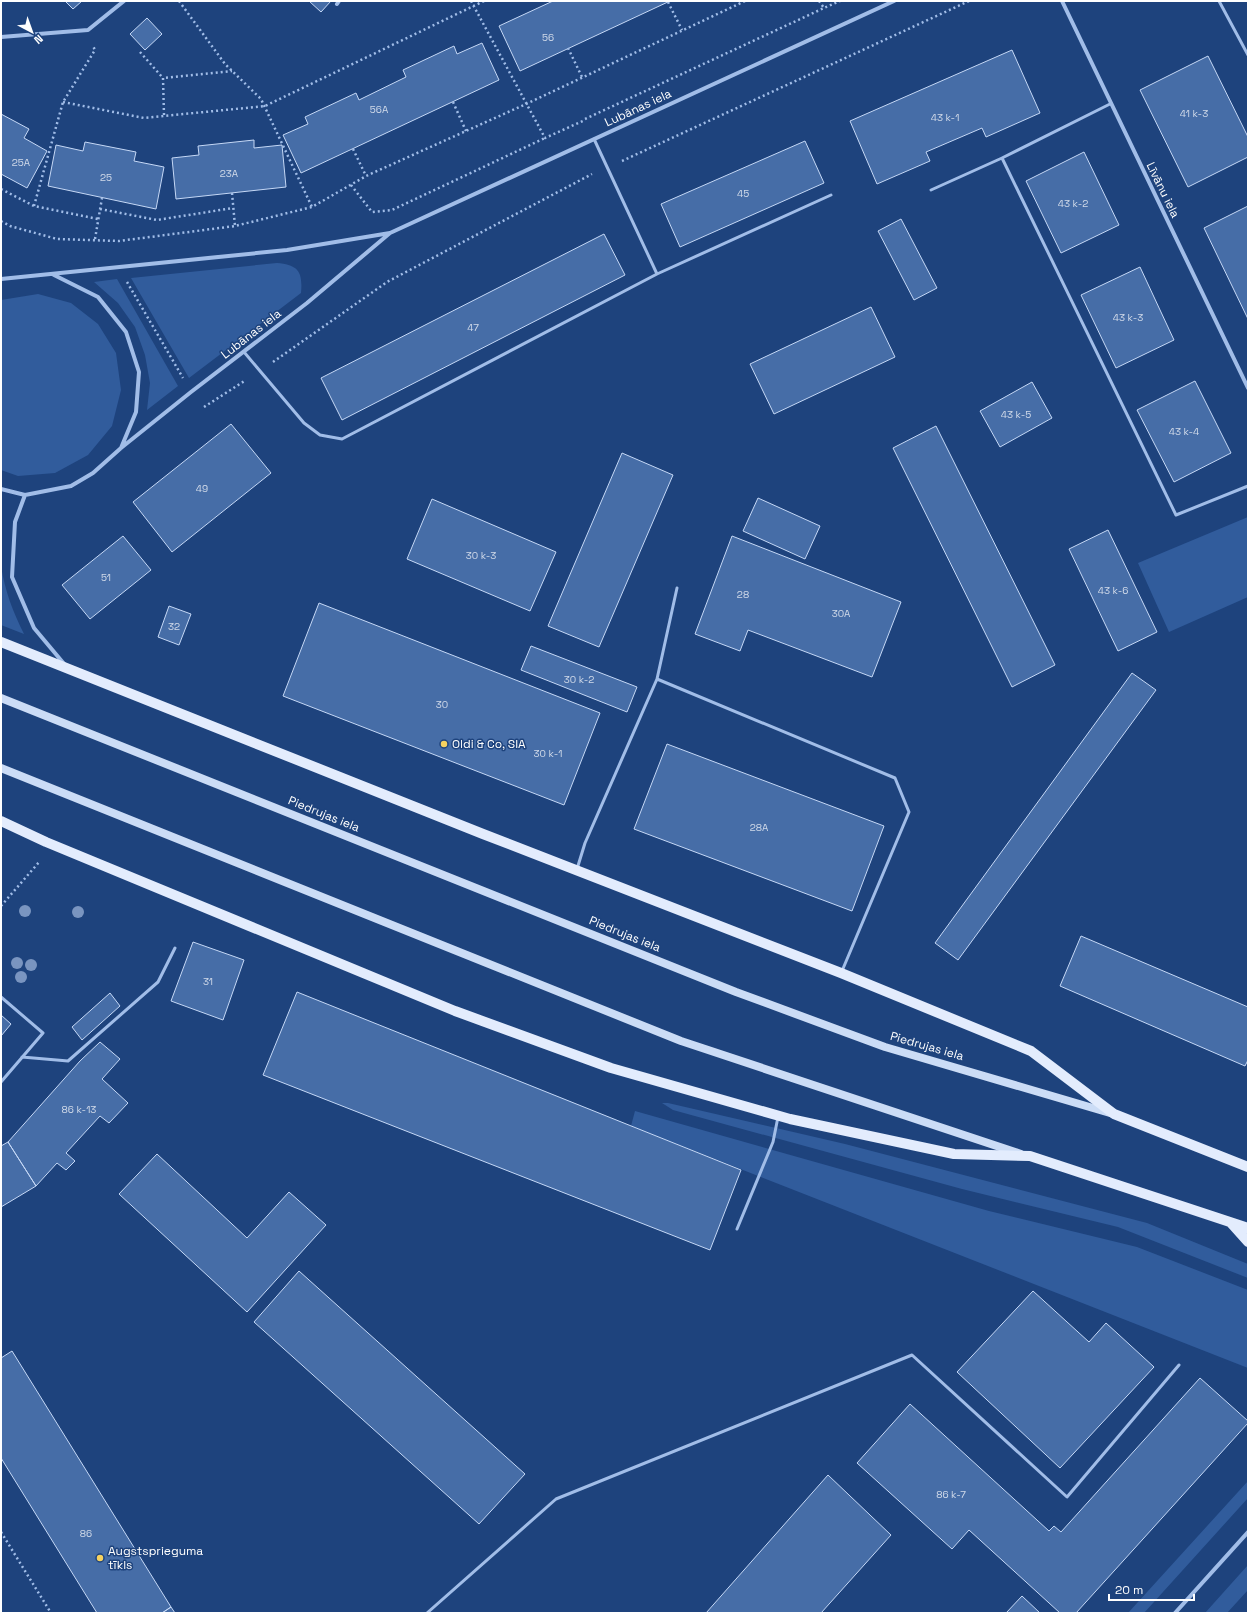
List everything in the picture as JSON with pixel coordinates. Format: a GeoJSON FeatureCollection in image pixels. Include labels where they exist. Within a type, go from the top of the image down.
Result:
{"type":"FeatureCollection","features":[{"type":"Feature","properties":{"kind":"main road"},"geometry":{"type":"LineString","coordinates":[[1,642],[483,834],[841,973],[1031,1051],[1114,1114]]}},
{"type":"Feature","properties":{"kind":"main road","name":"Piedrujas iela"},"geometry":{"type":"LineString","coordinates":[[1,698],[736,992],[885,1047],[1114,1114],[1248,1167]]}},
{"type":"Feature","properties":{"kind":"main road"},"geometry":{"type":"LineString","coordinates":[[1,768],[681,1041],[1248,1228]]}},
{"type":"Feature","properties":{"kind":"main road"},"geometry":{"type":"LineString","coordinates":[[1,821],[46,842],[455,1011],[611,1068],[779,1116],[954,1154],[1030,1156]]}},
{"type":"Feature","properties":{"kind":"main road"},"geometry":{"type":"LineString","coordinates":[[1230,1221],[1248,1242]]}},
{"type":"Feature","properties":{"kind":"street"},"geometry":{"type":"LineString","coordinates":[[1,37],[88,30],[124,1]]}},
{"type":"Feature","properties":{"kind":"street","name":"Lubānas iela"},"geometry":{"type":"LineString","coordinates":[[1,279],[287,250],[390,233],[894,1]]}},
{"type":"Feature","properties":{"kind":"street","name":"Līvānu iela"},"geometry":{"type":"LineString","coordinates":[[1062,1],[1110,104],[1248,388]]}},
{"type":"Feature","properties":{"kind":"street","name":"Lubānas iela"},"geometry":{"type":"LineString","coordinates":[[25,495],[71,486],[93,473],[121,448],[190,392],[307,303],[390,233]]}},
{"type":"Feature","properties":{"kind":"street"},"geometry":{"type":"LineString","coordinates":[[53,274],[98,297],[126,332],[139,372],[136,412],[121,448]]}},
{"type":"Feature","properties":{"kind":"street"},"geometry":{"type":"LineString","coordinates":[[1,489],[25,495],[15,522],[12,577],[34,628],[68,668]]}},
{"type":"Feature","properties":{"kind":"street"},"geometry":{"type":"LineString","coordinates":[[1175,1613],[1248,1532]]}},
{"type":"Feature","properties":{"kind":"lane"},"geometry":{"type":"LineString","coordinates":[[1219,1],[1248,55]]}},
{"type":"Feature","properties":{"kind":"lane"},"geometry":{"type":"LineString","coordinates":[[931,190],[1002,158],[1110,104]]}},
{"type":"Feature","properties":{"kind":"lane"},"geometry":{"type":"LineString","coordinates":[[594,139],[657,274]]}},
{"type":"Feature","properties":{"kind":"lane"},"geometry":{"type":"LineString","coordinates":[[1002,158],[1176,515],[1248,486]]}},
{"type":"Feature","properties":{"kind":"lane"},"geometry":{"type":"LineString","coordinates":[[244,352],[259,372],[304,423],[320,435],[342,438],[657,274],[831,195]]}},
{"type":"Feature","properties":{"kind":"lane"},"geometry":{"type":"LineString","coordinates":[[577,870],[585,844],[657,679],[677,588]]}},
{"type":"Feature","properties":{"kind":"lane"},"geometry":{"type":"LineString","coordinates":[[657,679],[894,778],[909,812],[841,973]]}},
{"type":"Feature","properties":{"kind":"lane"},"geometry":{"type":"LineString","coordinates":[[22,1058],[68,1061],[158,982],[175,948]]}},
{"type":"Feature","properties":{"kind":"lane"},"geometry":{"type":"LineString","coordinates":[[1,997],[43,1033],[1,1082]]}},
{"type":"Feature","properties":{"kind":"lane"},"geometry":{"type":"LineString","coordinates":[[737,1228],[772,1142],[779,1116]]}},
{"type":"Feature","properties":{"kind":"lane"},"geometry":{"type":"LineString","coordinates":[[427,1613],[556,1499],[912,1355],[1067,1497],[1179,1365]]}},
{"type":"Feature","properties":{"kind":"path"},"geometry":{"type":"LineString","coordinates":[[179,1],[225,64],[261,99],[312,207]]}},
{"type":"Feature","properties":{"kind":"path"},"geometry":{"type":"LineString","coordinates":[[471,1],[475,5],[545,138]]}},
{"type":"Feature","properties":{"kind":"path"},"geometry":{"type":"LineString","coordinates":[[62,102],[144,118],[265,106],[484,1]]}},
{"type":"Feature","properties":{"kind":"path"},"geometry":{"type":"LineString","coordinates":[[1,221],[10,226],[57,239],[95,239],[119,241],[235,226],[312,207],[366,176],[526,104],[744,1]]}},
{"type":"Feature","properties":{"kind":"path"},"geometry":{"type":"LineString","coordinates":[[820,1],[824,8]]}},
{"type":"Feature","properties":{"kind":"path"},"geometry":{"type":"LineString","coordinates":[[351,185],[372,212],[392,210],[840,1]]}},
{"type":"Feature","properties":{"kind":"path"},"geometry":{"type":"LineString","coordinates":[[204,408],[259,372],[387,282],[581,179],[969,1]]}},
{"type":"Feature","properties":{"kind":"path"},"geometry":{"type":"LineString","coordinates":[[668,2],[682,30]]}},
{"type":"Feature","properties":{"kind":"path"},"geometry":{"type":"LineString","coordinates":[[34,206],[62,102],[95,50],[88,30]]}},
{"type":"Feature","properties":{"kind":"path"},"geometry":{"type":"LineString","coordinates":[[568,48],[582,77]]}},
{"type":"Feature","properties":{"kind":"path"},"geometry":{"type":"LineString","coordinates":[[140,52],[163,78],[164,116]]}},
{"type":"Feature","properties":{"kind":"path"},"geometry":{"type":"LineString","coordinates":[[163,78],[232,71]]}},
{"type":"Feature","properties":{"kind":"path"},"geometry":{"type":"LineString","coordinates":[[453,102],[466,131]]}},
{"type":"Feature","properties":{"kind":"path"},"geometry":{"type":"LineString","coordinates":[[585,119],[594,139]]}},
{"type":"Feature","properties":{"kind":"path"},"geometry":{"type":"LineString","coordinates":[[353,149],[366,176]]}},
{"type":"Feature","properties":{"kind":"path"},"geometry":{"type":"LineString","coordinates":[[1,189],[34,206],[98,219]]}},
{"type":"Feature","properties":{"kind":"path"},"geometry":{"type":"LineString","coordinates":[[232,193],[235,226]]}},
{"type":"Feature","properties":{"kind":"path"},"geometry":{"type":"LineString","coordinates":[[95,239],[102,198]]}},
{"type":"Feature","properties":{"kind":"path"},"geometry":{"type":"LineString","coordinates":[[100,210],[157,220],[233,208]]}},
{"type":"Feature","properties":{"kind":"path"},"geometry":{"type":"LineString","coordinates":[[125,278],[184,380]]}},
{"type":"Feature","properties":{"kind":"path"},"geometry":{"type":"LineString","coordinates":[[1,906],[41,859]]}},
{"type":"Feature","properties":{"kind":"path"},"geometry":{"type":"LineString","coordinates":[[1,1532],[51,1613]]}},
{"type":"Feature","properties":{"kind":"shaded area"},"geometry":{"type":"Polygon","coordinates":[[[277,263],[290,265],[298,270],[301,279],[301,293],[189,378],[131,278],[277,263]]]}},
{"type":"Feature","properties":{"kind":"shaded area"},"geometry":{"type":"Polygon","coordinates":[[[117,279],[178,386],[147,410],[150,383],[145,355],[135,327],[118,303],[94,282],[117,279]]]}},
{"type":"Feature","properties":{"kind":"shaded area"},"geometry":{"type":"Polygon","coordinates":[[[38,294],[71,303],[98,324],[116,353],[121,390],[112,426],[88,455],[55,473],[18,476],[1,470],[1,300],[38,294]]]}},
{"type":"Feature","properties":{"kind":"shaded area"},"geometry":{"type":"Polygon","coordinates":[[[1248,517],[1248,597],[1169,632],[1138,563],[1248,517]]]}},
{"type":"Feature","properties":{"kind":"shaded area"},"geometry":{"type":"Polygon","coordinates":[[[1,566],[10,601],[24,634],[1,625],[1,566]]]}},
{"type":"Feature","properties":{"kind":"shaded area"},"geometry":{"type":"Polygon","coordinates":[[[662,1103],[668,1103],[845,1144],[1147,1223],[1248,1264],[1248,1278],[1118,1227],[962,1189],[673,1110],[662,1103]]]}},
{"type":"Feature","properties":{"kind":"shaded area"},"geometry":{"type":"Polygon","coordinates":[[[635,1111],[989,1211],[1137,1247],[1248,1290],[1248,1368],[631,1126],[635,1111]]]}},
{"type":"Feature","properties":{"kind":"shaded area"},"geometry":{"type":"Polygon","coordinates":[[[1248,1481],[1248,1498],[1144,1613],[1128,1613],[1248,1481]]]}},
{"type":"Feature","properties":{"kind":"shaded area"},"geometry":{"type":"Polygon","coordinates":[[[1248,1565],[1248,1590],[1227,1613],[1205,1613],[1248,1565]]]}},
{"type":"Feature","properties":{"kind":"building"},"geometry":{"type":"Polygon","coordinates":[[[65,1],[82,1],[73,9],[65,1]]]}},
{"type":"Feature","properties":{"kind":"building"},"geometry":{"type":"Polygon","coordinates":[[[309,1],[331,1],[321,12],[309,1]]]}},
{"type":"Feature","properties":{"kind":"building"},"geometry":{"type":"Polygon","coordinates":[[[553,1],[670,1],[520,71],[499,26],[553,1]]]}},
{"type":"Feature","properties":{"kind":"building"},"geometry":{"type":"Polygon","coordinates":[[[147,18],[162,34],[145,50],[130,34],[147,18]]]}},
{"type":"Feature","properties":{"kind":"building"},"geometry":{"type":"Polygon","coordinates":[[[482,43],[499,80],[301,173],[283,135],[308,124],[305,117],[356,93],[359,100],[406,77],[403,70],[454,46],[457,54],[482,43]]]}},
{"type":"Feature","properties":{"kind":"building"},"geometry":{"type":"Polygon","coordinates":[[[1012,50],[1040,113],[986,137],[982,128],[926,152],[930,161],[877,184],[850,121],[1012,50]]]}},
{"type":"Feature","properties":{"kind":"building"},"geometry":{"type":"Polygon","coordinates":[[[1208,56],[1248,137],[1248,157],[1188,187],[1140,90],[1208,56]]]}},
{"type":"Feature","properties":{"kind":"building"},"geometry":{"type":"Polygon","coordinates":[[[1,114],[29,129],[24,138],[47,151],[27,188],[1,174],[1,114]]]}},
{"type":"Feature","properties":{"kind":"building"},"geometry":{"type":"Polygon","coordinates":[[[254,140],[254,148],[282,145],[286,187],[176,199],[172,158],[199,155],[198,146],[254,140]]]}},
{"type":"Feature","properties":{"kind":"building"},"geometry":{"type":"Polygon","coordinates":[[[805,141],[824,183],[680,247],[661,204],[805,141]]]}},
{"type":"Feature","properties":{"kind":"building"},"geometry":{"type":"Polygon","coordinates":[[[85,142],[136,152],[134,161],[164,167],[156,209],[48,186],[56,145],[83,151],[85,142]]]}},
{"type":"Feature","properties":{"kind":"building"},"geometry":{"type":"Polygon","coordinates":[[[1084,152],[1119,225],[1061,253],[1026,181],[1084,152]]]}},
{"type":"Feature","properties":{"kind":"building"},"geometry":{"type":"Polygon","coordinates":[[[1248,206],[1248,319],[1204,228],[1248,206]]]}},
{"type":"Feature","properties":{"kind":"building"},"geometry":{"type":"Polygon","coordinates":[[[901,219],[937,288],[914,300],[878,231],[901,219]]]}},
{"type":"Feature","properties":{"kind":"building"},"geometry":{"type":"Polygon","coordinates":[[[604,234],[625,275],[342,420],[321,378],[604,234]]]}},
{"type":"Feature","properties":{"kind":"building"},"geometry":{"type":"Polygon","coordinates":[[[1140,267],[1174,340],[1116,368],[1081,295],[1140,267]]]}},
{"type":"Feature","properties":{"kind":"building"},"geometry":{"type":"Polygon","coordinates":[[[871,307],[895,357],[774,414],[750,364],[871,307]]]}},
{"type":"Feature","properties":{"kind":"building"},"geometry":{"type":"Polygon","coordinates":[[[1195,381],[1231,453],[1174,482],[1137,410],[1195,381]]]}},
{"type":"Feature","properties":{"kind":"building"},"geometry":{"type":"Polygon","coordinates":[[[1032,382],[1052,418],[1000,447],[980,411],[1032,382]]]}},
{"type":"Feature","properties":{"kind":"building"},"geometry":{"type":"Polygon","coordinates":[[[231,424],[271,473],[172,552],[133,502],[231,424]]]}},
{"type":"Feature","properties":{"kind":"building"},"geometry":{"type":"Polygon","coordinates":[[[936,426],[1055,665],[1012,687],[893,448],[936,426]]]}},
{"type":"Feature","properties":{"kind":"building"},"geometry":{"type":"Polygon","coordinates":[[[622,453],[673,475],[599,647],[548,626],[622,453]]]}},
{"type":"Feature","properties":{"kind":"building"},"geometry":{"type":"Polygon","coordinates":[[[758,498],[820,526],[805,559],[743,531],[758,498]]]}},
{"type":"Feature","properties":{"kind":"building"},"geometry":{"type":"Polygon","coordinates":[[[432,499],[556,552],[530,611],[407,559],[432,499]]]}},
{"type":"Feature","properties":{"kind":"building"},"geometry":{"type":"Polygon","coordinates":[[[1108,530],[1157,632],[1118,651],[1069,549],[1108,530]]]}},
{"type":"Feature","properties":{"kind":"building"},"geometry":{"type":"Polygon","coordinates":[[[123,536],[151,570],[90,619],[62,585],[123,536]]]}},
{"type":"Feature","properties":{"kind":"building"},"geometry":{"type":"Polygon","coordinates":[[[732,536],[901,602],[872,677],[748,630],[740,651],[695,634],[732,536]]]}},
{"type":"Feature","properties":{"kind":"building"},"geometry":{"type":"Polygon","coordinates":[[[319,603],[600,713],[564,805],[283,696],[319,603]]]}},
{"type":"Feature","properties":{"kind":"building"},"geometry":{"type":"Polygon","coordinates":[[[169,606],[191,614],[179,645],[158,637],[169,606]]]}},
{"type":"Feature","properties":{"kind":"building"},"geometry":{"type":"Polygon","coordinates":[[[531,646],[637,687],[627,712],[521,670],[531,646]]]}},
{"type":"Feature","properties":{"kind":"building"},"geometry":{"type":"Polygon","coordinates":[[[1132,673],[1156,690],[958,960],[935,943],[1132,673]]]}},
{"type":"Feature","properties":{"kind":"building"},"geometry":{"type":"Polygon","coordinates":[[[667,744],[884,826],[852,911],[634,829],[667,744]]]}},
{"type":"Feature","properties":{"kind":"building"},"geometry":{"type":"Polygon","coordinates":[[[1081,936],[1248,1007],[1248,1060],[1245,1066],[1060,986],[1081,936]]]}},
{"type":"Feature","properties":{"kind":"building"},"geometry":{"type":"Polygon","coordinates":[[[193,942],[244,960],[223,1020],[171,1001],[193,942]]]}},
{"type":"Feature","properties":{"kind":"building"},"geometry":{"type":"Polygon","coordinates":[[[297,992],[741,1170],[710,1250],[263,1075],[297,992]]]}},
{"type":"Feature","properties":{"kind":"building"},"geometry":{"type":"Polygon","coordinates":[[[110,993],[120,1006],[82,1040],[72,1027],[110,993]]]}},
{"type":"Feature","properties":{"kind":"building"},"geometry":{"type":"Polygon","coordinates":[[[1,1015],[11,1024],[1,1036],[1,1015]]]}},
{"type":"Feature","properties":{"kind":"building"},"geometry":{"type":"Polygon","coordinates":[[[100,1042],[120,1059],[102,1079],[128,1103],[109,1123],[100,1116],[66,1153],[75,1161],[66,1170],[57,1163],[36,1186],[8,1142],[80,1061],[100,1042]]]}},
{"type":"Feature","properties":{"kind":"building"},"geometry":{"type":"Polygon","coordinates":[[[8,1142],[36,1186],[1,1207],[1,1146],[8,1142]]]}},
{"type":"Feature","properties":{"kind":"building"},"geometry":{"type":"Polygon","coordinates":[[[157,1154],[247,1238],[289,1192],[326,1225],[247,1312],[119,1194],[157,1154]]]}},
{"type":"Feature","properties":{"kind":"building"},"geometry":{"type":"Polygon","coordinates":[[[299,1271],[525,1474],[479,1524],[254,1322],[299,1271]]]}},
{"type":"Feature","properties":{"kind":"building"},"geometry":{"type":"Polygon","coordinates":[[[1033,1291],[1089,1342],[1106,1323],[1154,1367],[1060,1468],[957,1372],[1033,1291]]]}},
{"type":"Feature","properties":{"kind":"building"},"geometry":{"type":"Polygon","coordinates":[[[12,1351],[171,1607],[162,1613],[97,1613],[1,1458],[1,1358],[12,1351]]]}},
{"type":"Feature","properties":{"kind":"building"},"geometry":{"type":"Polygon","coordinates":[[[1200,1378],[1248,1421],[1248,1423],[1076,1613],[1060,1613],[969,1530],[952,1549],[857,1463],[910,1404],[1049,1531],[1054,1526],[1061,1532],[1200,1378]]]}},
{"type":"Feature","properties":{"kind":"building"},"geometry":{"type":"Polygon","coordinates":[[[828,1475],[891,1535],[821,1613],[706,1613],[828,1475]]]}},
{"type":"Feature","properties":{"kind":"building"},"geometry":{"type":"Polygon","coordinates":[[[1022,1596],[1040,1613],[1006,1613],[1022,1596]]]}},
{"type":"Feature","properties":{"kind":"building"},"geometry":{"type":"Polygon","coordinates":[[[171,1607],[175,1613],[162,1613],[171,1607]]]}},
{"type":"Feature","properties":{"kind":"place","name":"Oldi & Co, SIA"},"geometry":{"type":"Point","coordinates":[444,744]}},
{"type":"Feature","properties":{"kind":"place","name":"Augstsprieguma tīkls"},"geometry":{"type":"Point","coordinates":[100,1558]}}]}
